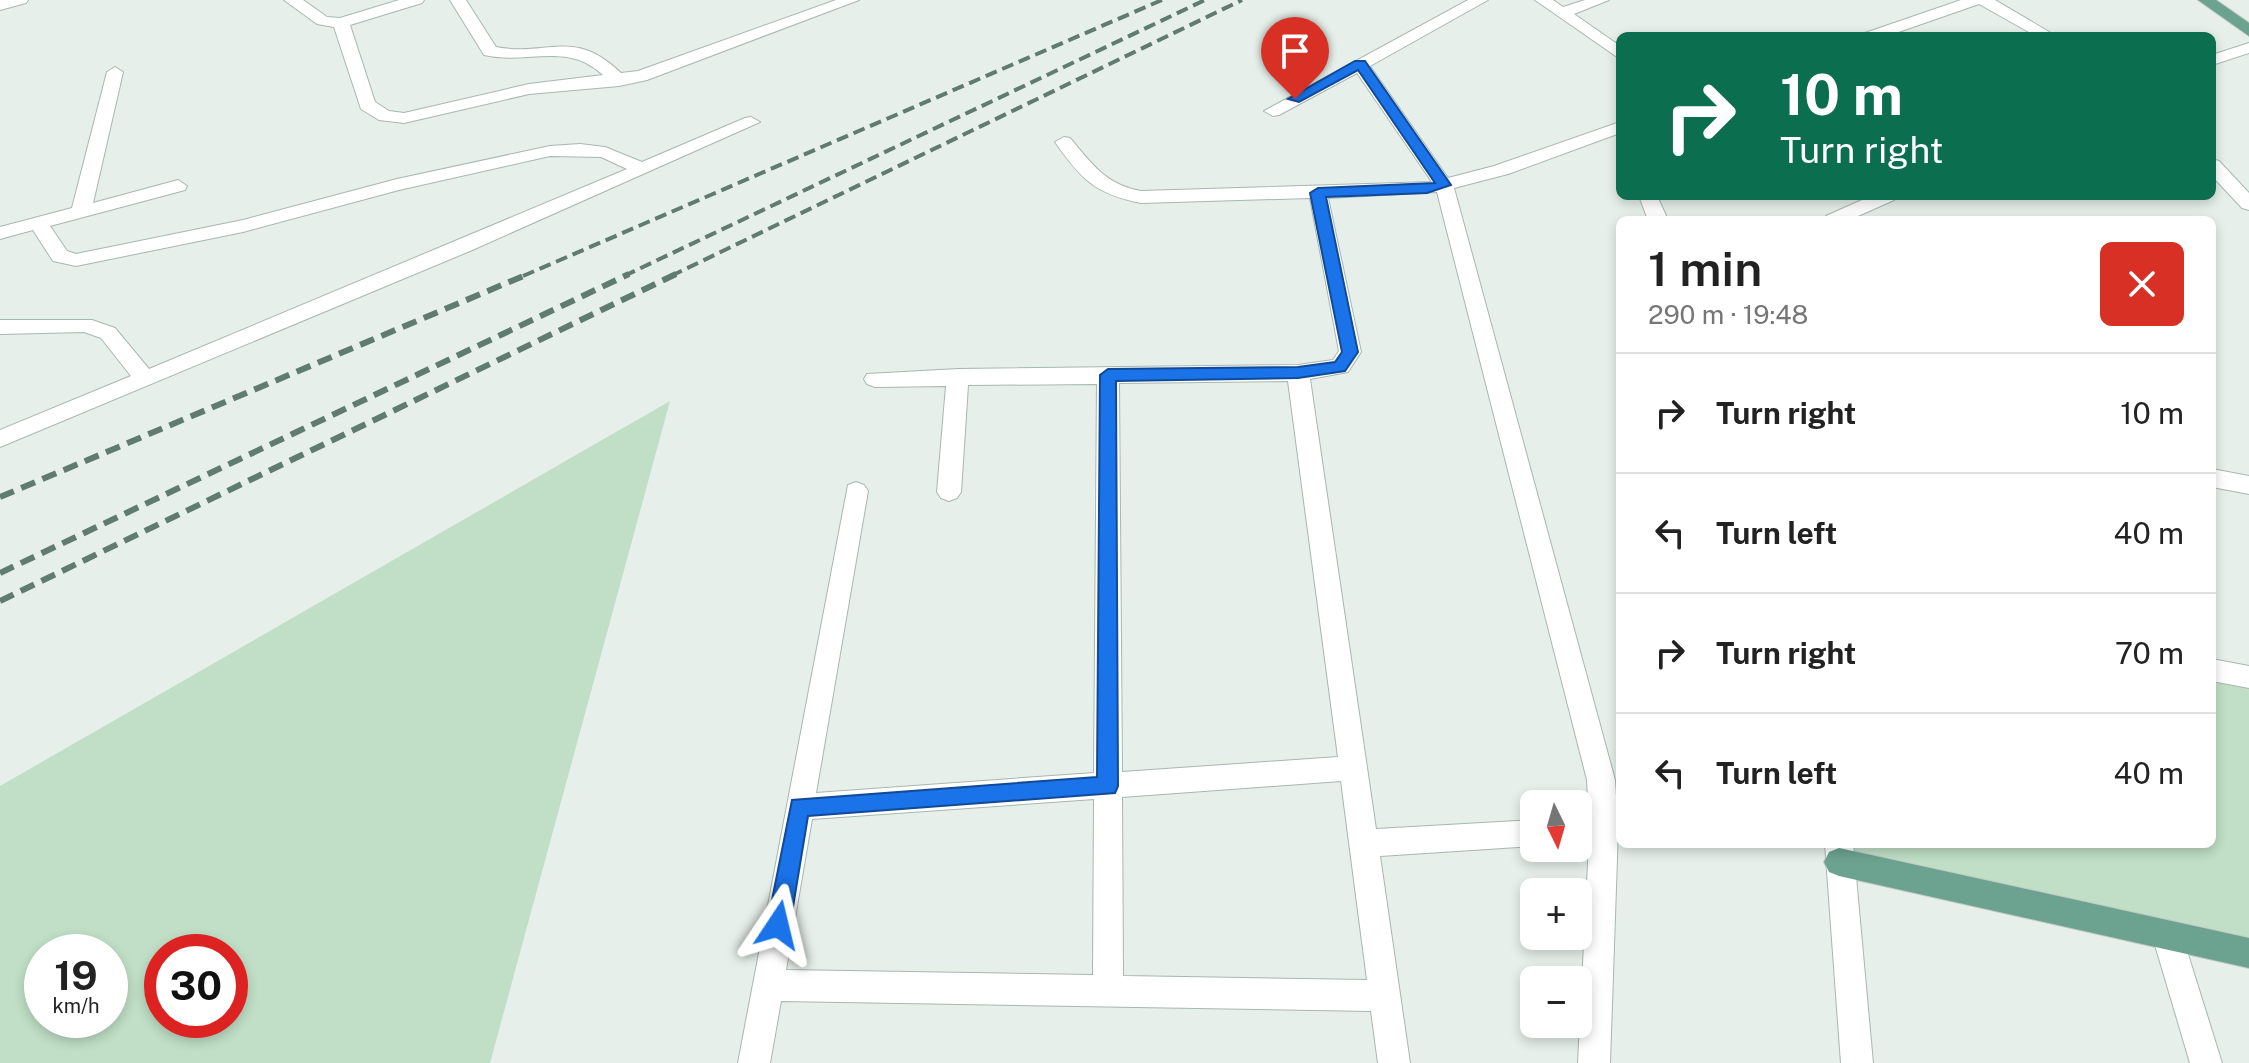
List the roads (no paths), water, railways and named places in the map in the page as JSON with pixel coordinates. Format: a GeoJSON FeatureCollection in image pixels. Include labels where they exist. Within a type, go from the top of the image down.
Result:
{"type":"FeatureCollection","features":[{"type":"Feature","properties":{"kind":"main road"},"geometry":{"type":"LineString","coordinates":[[2206,0],[2249,31]]}},
{"type":"Feature","properties":{"kind":"main road"},"geometry":{"type":"LineString","coordinates":[[1839,853],[2249,953]]}},
{"type":"Feature","properties":{"kind":"street"},"geometry":{"type":"LineString","coordinates":[[0,5],[20,0]]}},
{"type":"Feature","properties":{"kind":"street"},"geometry":{"type":"LineString","coordinates":[[292,0],[323,21],[341,23],[416,0]]}},
{"type":"Feature","properties":{"kind":"street"},"geometry":{"type":"LineString","coordinates":[[458,0],[490,51],[507,56],[575,51],[591,57],[619,81]]}},
{"type":"Feature","properties":{"kind":"street"},"geometry":{"type":"LineString","coordinates":[[341,23],[367,105],[385,116],[404,118],[529,89],[619,81],[851,0]]}},
{"type":"Feature","properties":{"kind":"street"},"geometry":{"type":"LineString","coordinates":[[1273,111],[1480,0]]}},
{"type":"Feature","properties":{"kind":"street"},"geometry":{"type":"LineString","coordinates":[[1543,0],[1616,51]]}},
{"type":"Feature","properties":{"kind":"street"},"geometry":{"type":"LineString","coordinates":[[1561,13],[1601,0]]}},
{"type":"Feature","properties":{"kind":"street"},"geometry":{"type":"LineString","coordinates":[[1883,32],[1976,0]]}},
{"type":"Feature","properties":{"kind":"street"},"geometry":{"type":"LineString","coordinates":[[1983,0],[2041,32]]}},
{"type":"Feature","properties":{"kind":"street"},"geometry":{"type":"LineString","coordinates":[[2216,59],[2249,48]]}},
{"type":"Feature","properties":{"kind":"street"},"geometry":{"type":"LineString","coordinates":[[1360,64],[1444,185],[1610,780],[1592,827]]}},
{"type":"Feature","properties":{"kind":"street"},"geometry":{"type":"LineString","coordinates":[[81,212],[115,72]]}},
{"type":"Feature","properties":{"kind":"street"},"geometry":{"type":"LineString","coordinates":[[0,439],[751,122]]}},
{"type":"Feature","properties":{"kind":"street"},"geometry":{"type":"LineString","coordinates":[[1064,142],[1103,188],[1115,193],[1141,197],[1318,193],[1427,189],[1501,170],[1616,129]]}},
{"type":"Feature","properties":{"kind":"street"},"geometry":{"type":"LineString","coordinates":[[38,223],[60,256],[76,260],[216,233],[397,185],[550,151],[580,149],[605,152],[642,169]]}},
{"type":"Feature","properties":{"kind":"street"},"geometry":{"type":"LineString","coordinates":[[2216,169],[2249,204]]}},
{"type":"Feature","properties":{"kind":"street"},"geometry":{"type":"LineString","coordinates":[[0,233],[178,186]]}},
{"type":"Feature","properties":{"kind":"street"},"geometry":{"type":"LineString","coordinates":[[875,379],[1298,373],[1340,367],[1350,352],[1318,193]]}},
{"type":"Feature","properties":{"kind":"street"},"geometry":{"type":"LineString","coordinates":[[1846,216],[1879,200]]}},
{"type":"Feature","properties":{"kind":"street"},"geometry":{"type":"LineString","coordinates":[[0,327],[85,325],[108,333],[145,379]]}},
{"type":"Feature","properties":{"kind":"street"},"geometry":{"type":"LineString","coordinates":[[1298,373],[1394,1063]]}},
{"type":"Feature","properties":{"kind":"street"},"geometry":{"type":"LineString","coordinates":[[1108,375],[1108,991]]}},
{"type":"Feature","properties":{"kind":"street"},"geometry":{"type":"LineString","coordinates":[[949,492],[958,377]]}},
{"type":"Feature","properties":{"kind":"street"},"geometry":{"type":"LineString","coordinates":[[2216,479],[2249,485]]}},
{"type":"Feature","properties":{"kind":"street"},"geometry":{"type":"LineString","coordinates":[[754,1063],[856,491]]}},
{"type":"Feature","properties":{"kind":"street"},"geometry":{"type":"LineString","coordinates":[[2216,671],[2249,677]]}},
{"type":"Feature","properties":{"kind":"street"},"geometry":{"type":"LineString","coordinates":[[799,807],[1353,768]]}},
{"type":"Feature","properties":{"kind":"street"},"geometry":{"type":"LineString","coordinates":[[1363,843],[1520,834]]}},
{"type":"Feature","properties":{"kind":"street"},"geometry":{"type":"LineString","coordinates":[[1839,853],[1857,1063]]}},
{"type":"Feature","properties":{"kind":"street"},"geometry":{"type":"LineString","coordinates":[[1591,862],[1594,1063]]}},
{"type":"Feature","properties":{"kind":"street"},"geometry":{"type":"LineString","coordinates":[[2167,935],[2206,1063]]}},
{"type":"Feature","properties":{"kind":"street"},"geometry":{"type":"LineString","coordinates":[[768,985],[1385,996]]}},
{"type":"Feature","properties":{"kind":"railway"},"geometry":{"type":"LineString","coordinates":[[523,276],[1162,0]]}},
{"type":"Feature","properties":{"kind":"railway"},"geometry":{"type":"LineString","coordinates":[[624,276],[1205,0]]}},
{"type":"Feature","properties":{"kind":"railway"},"geometry":{"type":"LineString","coordinates":[[671,276],[1242,0]]}},
{"type":"Feature","properties":{"kind":"railway"},"geometry":{"type":"LineString","coordinates":[[0,497],[528,274]]}},
{"type":"Feature","properties":{"kind":"railway"},"geometry":{"type":"LineString","coordinates":[[0,573],[629,274]]}},
{"type":"Feature","properties":{"kind":"railway"},"geometry":{"type":"LineString","coordinates":[[0,601],[676,274]]}}]}
